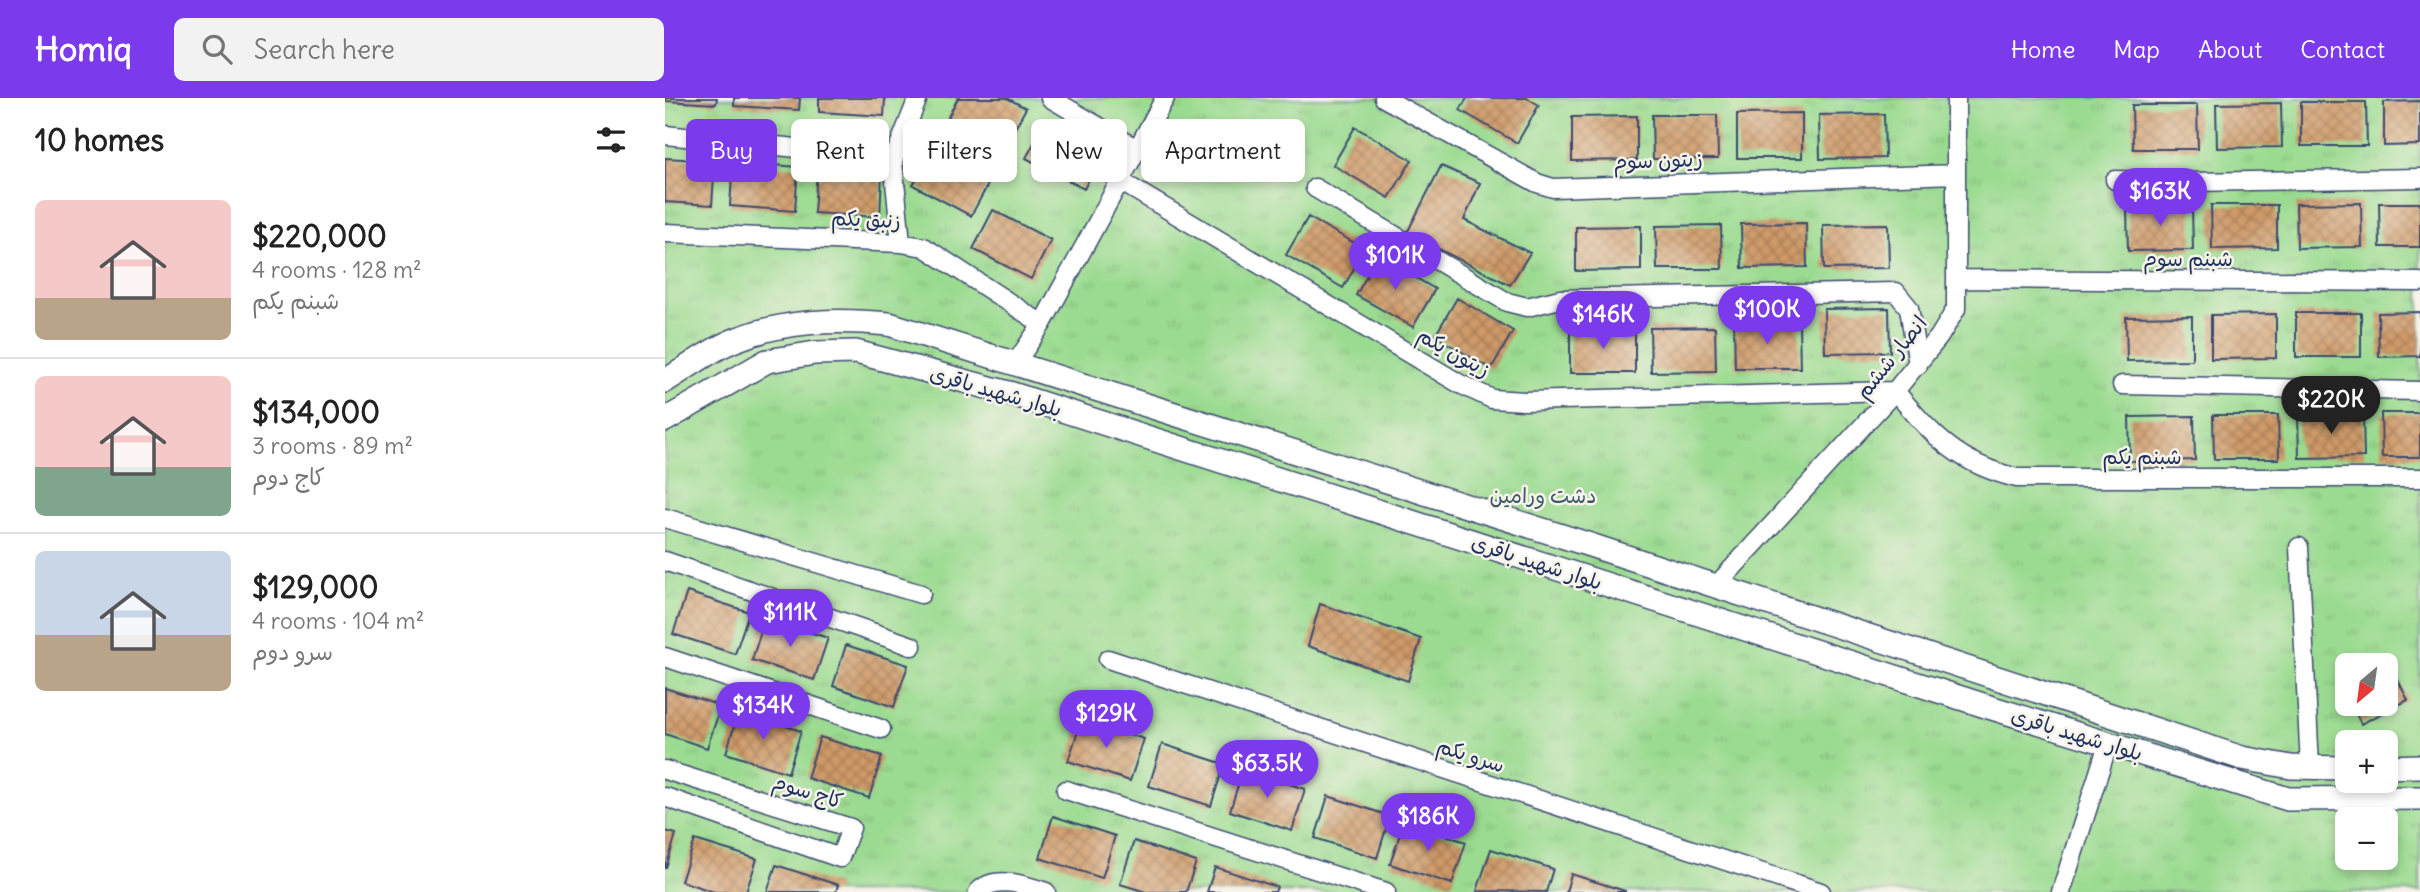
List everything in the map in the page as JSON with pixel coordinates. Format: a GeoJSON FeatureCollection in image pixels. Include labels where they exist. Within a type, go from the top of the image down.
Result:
{"type":"FeatureCollection","features":[{"type":"Feature","properties":{"kind":"street"},"geometry":{"type":"LineString","coordinates":[[901,243],[893,160],[918,98]]}},
{"type":"Feature","properties":{"kind":"street"},"geometry":{"type":"LineString","coordinates":[[1050,98],[1137,149]]}},
{"type":"Feature","properties":{"kind":"street"},"geometry":{"type":"LineString","coordinates":[[1127,168],[1165,98]]}},
{"type":"Feature","properties":{"kind":"street","name":"زیتون سوم"},"geometry":{"type":"LineString","coordinates":[[1384,98],[1537,183],[1553,188],[1956,174]]}},
{"type":"Feature","properties":{"kind":"street","name":"انصار ششم"},"geometry":{"type":"LineString","coordinates":[[1716,586],[1918,365],[1956,309],[1956,98]]}},
{"type":"Feature","properties":{"kind":"street"},"geometry":{"type":"LineString","coordinates":[[665,135],[878,154],[893,160]]}},
{"type":"Feature","properties":{"kind":"street"},"geometry":{"type":"LineString","coordinates":[[2116,180],[2192,182],[2420,178]]}},
{"type":"Feature","properties":{"kind":"street"},"geometry":{"type":"LineString","coordinates":[[1015,364],[1042,324],[1119,182]]}},
{"type":"Feature","properties":{"kind":"street","name":"زیتون یکم"},"geometry":{"type":"LineString","coordinates":[[1122,182],[1460,384],[1492,399],[1524,401],[1895,391]]}},
{"type":"Feature","properties":{"kind":"street"},"geometry":{"type":"LineString","coordinates":[[1315,188],[1507,302],[1527,307],[1560,299],[1896,292],[1909,308],[1918,365]]}},
{"type":"Feature","properties":{"kind":"street","name":"زنبق یکم"},"geometry":{"type":"LineString","coordinates":[[665,233],[901,243],[924,247],[1042,324]]}},
{"type":"Feature","properties":{"kind":"street","name":"شبنم سوم"},"geometry":{"type":"LineString","coordinates":[[1956,279],[2420,282]]}},
{"type":"Feature","properties":{"kind":"street","name":"بلوار شهید باقری"},"geometry":{"type":"LineString","coordinates":[[665,382],[733,340],[792,323],[847,320],[889,324],[1716,586],[2242,758],[2335,768]]}},
{"type":"Feature","properties":{"kind":"street","name":"بلوار شهید باقری"},"geometry":{"type":"LineString","coordinates":[[665,420],[767,361],[815,353],[856,352],[1009,393],[1704,616],[2288,799],[2420,799]]}},
{"type":"Feature","properties":{"kind":"street"},"geometry":{"type":"LineString","coordinates":[[2122,385],[2420,391]]}},
{"type":"Feature","properties":{"kind":"street","name":"شبنم یکم"},"geometry":{"type":"LineString","coordinates":[[1895,391],[1930,432],[1959,457],[1992,472],[2017,478],[2420,478]]}},
{"type":"Feature","properties":{"kind":"street"},"geometry":{"type":"LineString","coordinates":[[665,518],[921,594]]}},
{"type":"Feature","properties":{"kind":"street"},"geometry":{"type":"LineString","coordinates":[[2299,547],[2310,767]]}},
{"type":"Feature","properties":{"kind":"street"},"geometry":{"type":"LineString","coordinates":[[665,561],[912,646]]}},
{"type":"Feature","properties":{"kind":"street"},"geometry":{"type":"LineString","coordinates":[[1704,616],[1716,586]]}},
{"type":"Feature","properties":{"kind":"street"},"geometry":{"type":"LineString","coordinates":[[665,657],[881,729]]}},
{"type":"Feature","properties":{"kind":"street","name":"سرو یکم"},"geometry":{"type":"LineString","coordinates":[[1108,659],[1821,892]]}},
{"type":"Feature","properties":{"kind":"street"},"geometry":{"type":"LineString","coordinates":[[2061,892],[2108,744]]}},
{"type":"Feature","properties":{"kind":"street"},"geometry":{"type":"LineString","coordinates":[[2398,767],[2420,766]]}},
{"type":"Feature","properties":{"kind":"street","name":"کاج سوم"},"geometry":{"type":"LineString","coordinates":[[665,770],[851,828],[840,858],[665,797]]}},
{"type":"Feature","properties":{"kind":"street"},"geometry":{"type":"LineString","coordinates":[[1066,790],[1386,892]]}},
{"type":"Feature","properties":{"kind":"street"},"geometry":{"type":"LineString","coordinates":[[978,892],[998,882],[1026,885],[1045,892]]}},
{"type":"Feature","properties":{"kind":"green space","name":"دشت ورامین"},"geometry":{"type":"Polygon","coordinates":[[[665,98],[2420,98],[2420,892],[665,892],[665,98]]]}},
{"type":"Feature","properties":{"kind":"building"},"geometry":{"type":"Polygon","coordinates":[[[665,98],[717,98],[716,104],[665,101],[665,98]]]}},
{"type":"Feature","properties":{"kind":"building"},"geometry":{"type":"Polygon","coordinates":[[[734,98],[800,98],[799,110],[734,106],[734,98]]]}},
{"type":"Feature","properties":{"kind":"building"},"geometry":{"type":"Polygon","coordinates":[[[819,98],[885,98],[884,116],[819,112],[819,98]]]}},
{"type":"Feature","properties":{"kind":"building"},"geometry":{"type":"Polygon","coordinates":[[[958,98],[1007,98],[1026,108],[1017,125],[1017,119],[948,117],[958,98]]]}},
{"type":"Feature","properties":{"kind":"building"},"geometry":{"type":"Polygon","coordinates":[[[1467,98],[1527,98],[1539,105],[1517,143],[1460,110],[1467,98]]]}},
{"type":"Feature","properties":{"kind":"building"},"geometry":{"type":"Polygon","coordinates":[[[2420,101],[2420,145],[2384,146],[2384,102],[2420,101]]]}},
{"type":"Feature","properties":{"kind":"building"},"geometry":{"type":"Polygon","coordinates":[[[2301,102],[2366,102],[2367,146],[2301,146],[2301,102]]]}},
{"type":"Feature","properties":{"kind":"building"},"geometry":{"type":"Polygon","coordinates":[[[2281,103],[2282,147],[2217,148],[2216,104],[2281,103]]]}},
{"type":"Feature","properties":{"kind":"building"},"geometry":{"type":"Polygon","coordinates":[[[2132,105],[2197,105],[2198,149],[2133,149],[2132,105]]]}},
{"type":"Feature","properties":{"kind":"building"},"geometry":{"type":"Polygon","coordinates":[[[1802,113],[1802,158],[1737,158],[1737,114],[1802,113]]]}},
{"type":"Feature","properties":{"kind":"building"},"geometry":{"type":"Polygon","coordinates":[[[1884,114],[1885,158],[1820,159],[1819,115],[1884,114]]]}},
{"type":"Feature","properties":{"kind":"building"},"geometry":{"type":"Polygon","coordinates":[[[1652,115],[1717,115],[1718,159],[1653,159],[1652,115]]]}},
{"type":"Feature","properties":{"kind":"building"},"geometry":{"type":"Polygon","coordinates":[[[1637,116],[1637,160],[1572,161],[1572,117],[1637,116]]]}},
{"type":"Feature","properties":{"kind":"building"},"geometry":{"type":"Polygon","coordinates":[[[1355,127],[1412,160],[1389,198],[1333,165],[1355,127]]]}},
{"type":"Feature","properties":{"kind":"building"},"geometry":{"type":"Polygon","coordinates":[[[665,158],[686,159],[686,182],[714,182],[712,205],[665,202],[665,158]]]}},
{"type":"Feature","properties":{"kind":"building"},"geometry":{"type":"Polygon","coordinates":[[[777,165],[791,166],[791,182],[797,182],[795,211],[730,206],[732,182],[777,182],[777,165]]]}},
{"type":"Feature","properties":{"kind":"building"},"geometry":{"type":"Polygon","coordinates":[[[1441,166],[1480,183],[1464,220],[1530,253],[1510,285],[1407,233],[1441,166]]]}},
{"type":"Feature","properties":{"kind":"building"},"geometry":{"type":"Polygon","coordinates":[[[816,182],[882,182],[880,217],[814,213],[816,182]]]}},
{"type":"Feature","properties":{"kind":"building"},"geometry":{"type":"Polygon","coordinates":[[[915,182],[989,182],[971,216],[913,185],[915,182]]]}},
{"type":"Feature","properties":{"kind":"building"},"geometry":{"type":"Polygon","coordinates":[[[1071,182],[1088,182],[1084,189],[1071,182]]]}},
{"type":"Feature","properties":{"kind":"building"},"geometry":{"type":"Polygon","coordinates":[[[2361,203],[2362,247],[2297,248],[2296,204],[2361,203]]]}},
{"type":"Feature","properties":{"kind":"building"},"geometry":{"type":"Polygon","coordinates":[[[2379,203],[2420,203],[2420,247],[2380,247],[2379,203]]]}},
{"type":"Feature","properties":{"kind":"building"},"geometry":{"type":"Polygon","coordinates":[[[2211,205],[2277,205],[2277,248],[2212,249],[2211,205]]]}},
{"type":"Feature","properties":{"kind":"building"},"geometry":{"type":"Polygon","coordinates":[[[2192,206],[2193,250],[2128,251],[2127,207],[2192,206]]]}},
{"type":"Feature","properties":{"kind":"building"},"geometry":{"type":"Polygon","coordinates":[[[993,210],[1051,240],[1031,279],[973,249],[993,210]]]}},
{"type":"Feature","properties":{"kind":"building"},"geometry":{"type":"Polygon","coordinates":[[[1308,217],[1365,249],[1343,288],[1286,255],[1308,217]]]}},
{"type":"Feature","properties":{"kind":"building"},"geometry":{"type":"Polygon","coordinates":[[[1806,223],[1807,267],[1742,268],[1741,224],[1806,223]]]}},
{"type":"Feature","properties":{"kind":"building"},"geometry":{"type":"Polygon","coordinates":[[[1888,224],[1889,268],[1824,269],[1823,225],[1888,224]]]}},
{"type":"Feature","properties":{"kind":"building"},"geometry":{"type":"Polygon","coordinates":[[[1721,225],[1722,269],[1657,269],[1656,226],[1721,225]]]}},
{"type":"Feature","properties":{"kind":"building"},"geometry":{"type":"Polygon","coordinates":[[[1641,226],[1641,270],[1576,271],[1576,227],[1641,226]]]}},
{"type":"Feature","properties":{"kind":"building"},"geometry":{"type":"Polygon","coordinates":[[[1378,256],[1435,289],[1413,327],[1356,295],[1378,256]]]}},
{"type":"Feature","properties":{"kind":"building"},"geometry":{"type":"Polygon","coordinates":[[[1457,298],[1513,331],[1491,369],[1435,336],[1457,298]]]}},
{"type":"Feature","properties":{"kind":"building"},"geometry":{"type":"Polygon","coordinates":[[[1889,308],[1890,352],[1825,353],[1824,309],[1889,308]]]}},
{"type":"Feature","properties":{"kind":"building"},"geometry":{"type":"Polygon","coordinates":[[[2420,312],[2420,356],[2379,357],[2378,313],[2420,312]]]}},
{"type":"Feature","properties":{"kind":"building"},"geometry":{"type":"Polygon","coordinates":[[[2296,313],[2361,313],[2361,357],[2296,357],[2296,313]]]}},
{"type":"Feature","properties":{"kind":"building"},"geometry":{"type":"Polygon","coordinates":[[[2276,314],[2276,358],[2211,359],[2211,315],[2276,314]]]}},
{"type":"Feature","properties":{"kind":"building"},"geometry":{"type":"Polygon","coordinates":[[[2192,316],[2192,360],[2127,361],[2126,317],[2192,316]]]}},
{"type":"Feature","properties":{"kind":"building"},"geometry":{"type":"Polygon","coordinates":[[[1734,324],[1799,324],[1800,368],[1735,368],[1734,324]]]}},
{"type":"Feature","properties":{"kind":"building"},"geometry":{"type":"Polygon","coordinates":[[[1715,327],[1716,371],[1651,372],[1650,328],[1715,327]]]}},
{"type":"Feature","properties":{"kind":"building"},"geometry":{"type":"Polygon","coordinates":[[[1570,329],[1635,329],[1635,373],[1570,373],[1570,329]]]}},
{"type":"Feature","properties":{"kind":"building"},"geometry":{"type":"Polygon","coordinates":[[[2363,413],[2364,457],[2299,458],[2298,414],[2363,413]]]}},
{"type":"Feature","properties":{"kind":"building"},"geometry":{"type":"Polygon","coordinates":[[[2381,413],[2420,413],[2420,457],[2382,457],[2381,413]]]}},
{"type":"Feature","properties":{"kind":"building"},"geometry":{"type":"Polygon","coordinates":[[[2213,415],[2278,415],[2279,459],[2214,459],[2213,415]]]}},
{"type":"Feature","properties":{"kind":"building"},"geometry":{"type":"Polygon","coordinates":[[[2194,416],[2195,460],[2130,461],[2129,417],[2194,416]]]}},
{"type":"Feature","properties":{"kind":"building"},"geometry":{"type":"Polygon","coordinates":[[[687,592],[749,612],[735,654],[673,634],[687,592]]]}},
{"type":"Feature","properties":{"kind":"building"},"geometry":{"type":"Polygon","coordinates":[[[1320,604],[1421,639],[1408,681],[1308,646],[1320,604]]]}},
{"type":"Feature","properties":{"kind":"building"},"geometry":{"type":"Polygon","coordinates":[[[765,618],[828,638],[814,680],[752,660],[765,618]]]}},
{"type":"Feature","properties":{"kind":"building"},"geometry":{"type":"Polygon","coordinates":[[[846,645],[908,665],[894,707],[833,686],[846,645]]]}},
{"type":"Feature","properties":{"kind":"building"},"geometry":{"type":"Polygon","coordinates":[[[2398,680],[2408,700],[2398,705],[2398,680]]]}},
{"type":"Feature","properties":{"kind":"building"},"geometry":{"type":"Polygon","coordinates":[[[665,688],[721,706],[707,748],[665,734],[665,688]]]}},
{"type":"Feature","properties":{"kind":"building"},"geometry":{"type":"Polygon","coordinates":[[[739,711],[801,731],[788,773],[726,753],[739,711]]]}},
{"type":"Feature","properties":{"kind":"building"},"geometry":{"type":"Polygon","coordinates":[[[2357,716],[2377,716],[2361,724],[2357,716]]]}},
{"type":"Feature","properties":{"kind":"building"},"geometry":{"type":"Polygon","coordinates":[[[1082,719],[1144,739],[1130,781],[1068,761],[1082,719]]]}},
{"type":"Feature","properties":{"kind":"building"},"geometry":{"type":"Polygon","coordinates":[[[820,737],[882,756],[869,798],[807,778],[820,737]]]}},
{"type":"Feature","properties":{"kind":"building"},"geometry":{"type":"Polygon","coordinates":[[[1162,744],[1224,764],[1211,806],[1149,786],[1162,744]]]}},
{"type":"Feature","properties":{"kind":"building"},"geometry":{"type":"Polygon","coordinates":[[[1243,769],[1305,789],[1292,831],[1230,811],[1243,769]]]}},
{"type":"Feature","properties":{"kind":"building"},"geometry":{"type":"Polygon","coordinates":[[[1328,796],[1390,816],[1377,858],[1315,838],[1328,796]]]}},
{"type":"Feature","properties":{"kind":"building"},"geometry":{"type":"Polygon","coordinates":[[[1053,816],[1115,836],[1102,878],[1040,858],[1053,816]]]}},
{"type":"Feature","properties":{"kind":"building"},"geometry":{"type":"Polygon","coordinates":[[[1404,822],[1466,842],[1452,884],[1390,864],[1404,822]]]}},
{"type":"Feature","properties":{"kind":"building"},"geometry":{"type":"Polygon","coordinates":[[[665,831],[676,834],[666,868],[665,868],[665,831]]]}},
{"type":"Feature","properties":{"kind":"building"},"geometry":{"type":"Polygon","coordinates":[[[695,840],[757,859],[746,892],[714,892],[681,881],[695,840]]]}},
{"type":"Feature","properties":{"kind":"building"},"geometry":{"type":"Polygon","coordinates":[[[1134,841],[1196,862],[1186,892],[1146,892],[1120,884],[1134,841]]]}},
{"type":"Feature","properties":{"kind":"building"},"geometry":{"type":"Polygon","coordinates":[[[1491,849],[1553,869],[1546,892],[1477,891],[1491,849]]]}},
{"type":"Feature","properties":{"kind":"building"},"geometry":{"type":"Polygon","coordinates":[[[776,865],[838,885],[836,892],[767,892],[776,865]]]}},
{"type":"Feature","properties":{"kind":"building"},"geometry":{"type":"Polygon","coordinates":[[[1215,867],[1277,887],[1275,892],[1207,892],[1215,867]]]}},
{"type":"Feature","properties":{"kind":"building"},"geometry":{"type":"Polygon","coordinates":[[[1571,874],[1625,891],[1625,892],[1566,892],[1571,874]]]}}]}
